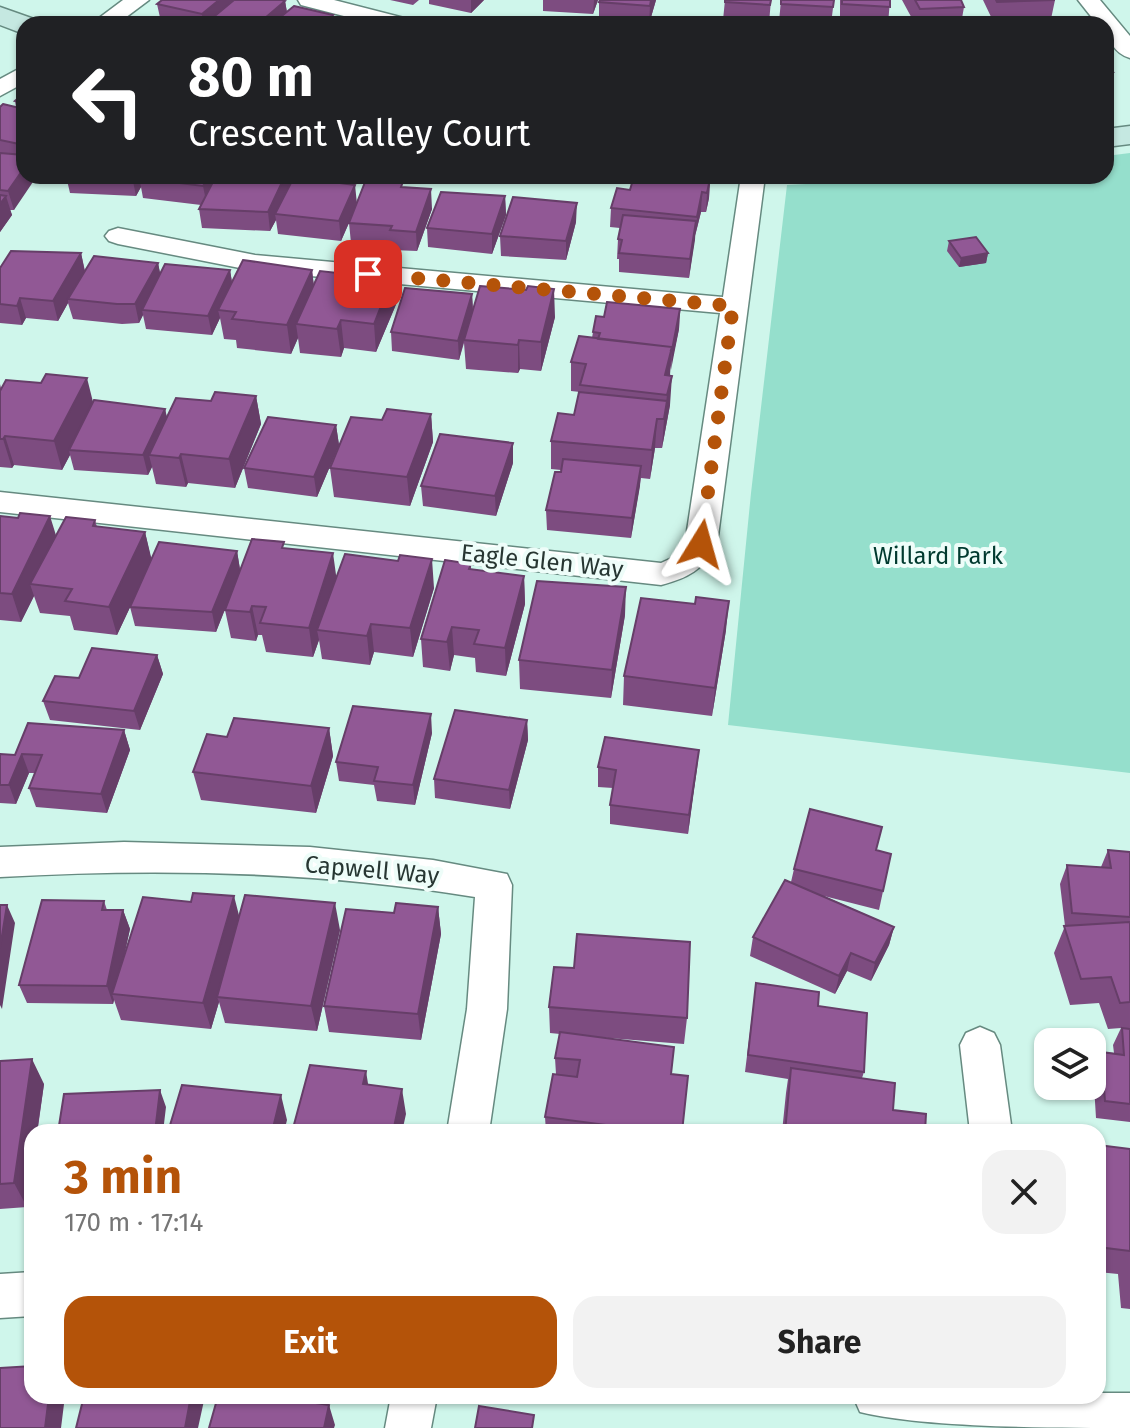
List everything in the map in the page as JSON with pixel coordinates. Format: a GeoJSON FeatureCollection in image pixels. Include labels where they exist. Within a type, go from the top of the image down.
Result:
{"type":"FeatureCollection","features":[{"type":"Feature","properties":{"kind":"street"},"geometry":{"type":"LineString","coordinates":[[114,16],[138,0]]}},
{"type":"Feature","properties":{"kind":"street"},"geometry":{"type":"LineString","coordinates":[[309,0],[370,16]]}},
{"type":"Feature","properties":{"kind":"street"},"geometry":{"type":"LineString","coordinates":[[1089,0],[1103,16]]}},
{"type":"Feature","properties":{"kind":"street"},"geometry":{"type":"LineString","coordinates":[[1116,30],[1130,51]]}},
{"type":"Feature","properties":{"kind":"street","name":"Eagle Glen Way"},"geometry":{"type":"LineString","coordinates":[[0,502],[661,574],[680,569],[694,559],[701,544],[752,184]]}},
{"type":"Feature","properties":{"kind":"street"},"geometry":{"type":"LineString","coordinates":[[118,236],[255,263],[733,306]]}},
{"type":"Feature","properties":{"kind":"street","name":"Capwell Way"},"geometry":{"type":"LineString","coordinates":[[0,862],[87,856],[178,856],[413,871],[494,885],[494,964],[478,1086],[470,1124]]}},
{"type":"Feature","properties":{"kind":"street"},"geometry":{"type":"LineString","coordinates":[[980,1045],[990,1124]]}},
{"type":"Feature","properties":{"kind":"street"},"geometry":{"type":"LineString","coordinates":[[0,1296],[24,1294]]}},
{"type":"Feature","properties":{"kind":"street"},"geometry":{"type":"LineString","coordinates":[[408,1428],[412,1404]]}},
{"type":"Feature","properties":{"kind":"street"},"geometry":{"type":"LineString","coordinates":[[998,1404],[1130,1416]]}},
{"type":"Feature","properties":{"kind":"green space","name":"Willard Park"},"geometry":{"type":"Polygon","coordinates":[[[1130,153],[1130,773],[728,725],[787,185],[1114,184],[1114,155],[1130,153]]]}},
{"type":"Feature","properties":{"kind":"building"},"geometry":{"type":"Polygon","coordinates":[[[162,0],[219,0],[202,14],[157,4],[162,0]]]}},
{"type":"Feature","properties":{"kind":"building"},"geometry":{"type":"Polygon","coordinates":[[[234,0],[285,1],[267,16],[215,16],[234,0]]]}},
{"type":"Feature","properties":{"kind":"building"},"geometry":{"type":"Polygon","coordinates":[[[600,0],[651,0],[650,6],[600,0]]]}},
{"type":"Feature","properties":{"kind":"building"},"geometry":{"type":"Polygon","coordinates":[[[725,0],[771,0],[770,5],[725,0]]]}},
{"type":"Feature","properties":{"kind":"building"},"geometry":{"type":"Polygon","coordinates":[[[781,0],[834,0],[833,7],[781,4],[781,0]]]}},
{"type":"Feature","properties":{"kind":"building"},"geometry":{"type":"Polygon","coordinates":[[[842,0],[890,0],[890,7],[842,4],[842,0]]]}},
{"type":"Feature","properties":{"kind":"building"},"geometry":{"type":"Polygon","coordinates":[[[915,0],[961,0],[964,7],[920,9],[915,0]]]}},
{"type":"Feature","properties":{"kind":"building"},"geometry":{"type":"Polygon","coordinates":[[[996,0],[1055,0],[997,2],[996,0]]]}},
{"type":"Feature","properties":{"kind":"building"},"geometry":{"type":"Polygon","coordinates":[[[294,6],[333,15],[332,16],[282,16],[294,6]]]}},
{"type":"Feature","properties":{"kind":"building"},"geometry":{"type":"Polygon","coordinates":[[[3,104],[16,107],[16,143],[0,140],[0,107],[3,104]]]}},
{"type":"Feature","properties":{"kind":"building"},"geometry":{"type":"Polygon","coordinates":[[[0,153],[16,154],[16,180],[8,191],[0,190],[0,153]]]}},
{"type":"Feature","properties":{"kind":"building"},"geometry":{"type":"Polygon","coordinates":[[[212,184],[281,184],[268,212],[199,209],[212,184]]]}},
{"type":"Feature","properties":{"kind":"building"},"geometry":{"type":"Polygon","coordinates":[[[290,184],[355,185],[339,221],[275,214],[290,184]]]}},
{"type":"Feature","properties":{"kind":"building"},"geometry":{"type":"Polygon","coordinates":[[[364,184],[402,184],[401,187],[431,189],[416,232],[390,230],[392,226],[349,223],[364,184]]]}},
{"type":"Feature","properties":{"kind":"building"},"geometry":{"type":"Polygon","coordinates":[[[632,184],[709,184],[707,193],[702,192],[697,217],[611,208],[617,188],[630,190],[632,184]]]}},
{"type":"Feature","properties":{"kind":"building"},"geometry":{"type":"Polygon","coordinates":[[[441,192],[505,196],[492,234],[427,228],[441,192]]]}},
{"type":"Feature","properties":{"kind":"building"},"geometry":{"type":"Polygon","coordinates":[[[513,197],[577,203],[566,241],[500,236],[513,197]]]}},
{"type":"Feature","properties":{"kind":"building"},"geometry":{"type":"Polygon","coordinates":[[[623,215],[696,221],[690,259],[619,253],[622,240],[618,239],[623,215]]]}},
{"type":"Feature","properties":{"kind":"building"},"geometry":{"type":"Polygon","coordinates":[[[976,237],[988,253],[961,258],[949,241],[976,237]]]}},
{"type":"Feature","properties":{"kind":"building"},"geometry":{"type":"Polygon","coordinates":[[[11,251],[81,253],[53,301],[20,298],[17,306],[0,304],[0,268],[11,251]]]}},
{"type":"Feature","properties":{"kind":"building"},"geometry":{"type":"Polygon","coordinates":[[[94,256],[158,263],[135,304],[68,299],[94,256]]]}},
{"type":"Feature","properties":{"kind":"building"},"geometry":{"type":"Polygon","coordinates":[[[243,260],[312,270],[287,325],[232,319],[236,312],[218,310],[243,260]]]}},
{"type":"Feature","properties":{"kind":"building"},"geometry":{"type":"Polygon","coordinates":[[[165,264],[230,270],[208,316],[142,310],[165,264]]]}},
{"type":"Feature","properties":{"kind":"building"},"geometry":{"type":"Polygon","coordinates":[[[366,270],[394,273],[374,324],[341,320],[337,329],[296,324],[320,271],[364,276],[366,270]]]}},
{"type":"Feature","properties":{"kind":"building"},"geometry":{"type":"Polygon","coordinates":[[[480,286],[554,289],[541,342],[519,340],[518,345],[464,340],[480,286]]]}},
{"type":"Feature","properties":{"kind":"building"},"geometry":{"type":"Polygon","coordinates":[[[405,288],[472,294],[458,341],[391,332],[405,288]]]}},
{"type":"Feature","properties":{"kind":"building"},"geometry":{"type":"Polygon","coordinates":[[[607,302],[680,309],[672,350],[672,347],[598,339],[600,333],[593,332],[596,316],[604,317],[607,302]]]}},
{"type":"Feature","properties":{"kind":"building"},"geometry":{"type":"Polygon","coordinates":[[[579,336],[672,347],[665,375],[672,376],[667,395],[580,385],[586,364],[571,362],[579,336]]]}},
{"type":"Feature","properties":{"kind":"building"},"geometry":{"type":"Polygon","coordinates":[[[46,374],[87,378],[54,441],[5,436],[0,439],[0,391],[6,380],[41,383],[46,374]]]}},
{"type":"Feature","properties":{"kind":"building"},"geometry":{"type":"Polygon","coordinates":[[[215,392],[256,396],[229,459],[181,454],[179,458],[149,455],[176,398],[211,401],[215,392]]]}},
{"type":"Feature","properties":{"kind":"building"},"geometry":{"type":"Polygon","coordinates":[[[579,392],[667,401],[664,419],[657,419],[652,450],[551,441],[558,413],[574,415],[579,392]]]}},
{"type":"Feature","properties":{"kind":"building"},"geometry":{"type":"Polygon","coordinates":[[[94,400],[165,409],[143,455],[69,450],[94,400]]]}},
{"type":"Feature","properties":{"kind":"building"},"geometry":{"type":"Polygon","coordinates":[[[387,409],[431,414],[407,477],[330,468],[351,417],[382,420],[387,409]]]}},
{"type":"Feature","properties":{"kind":"building"},"geometry":{"type":"Polygon","coordinates":[[[268,417],[336,425],[314,477],[244,468],[268,417]]]}},
{"type":"Feature","properties":{"kind":"building"},"geometry":{"type":"Polygon","coordinates":[[[440,434],[513,443],[495,496],[421,486],[440,434]]]}},
{"type":"Feature","properties":{"kind":"building"},"geometry":{"type":"Polygon","coordinates":[[[563,459],[641,466],[632,518],[546,510],[555,472],[561,472],[563,459]]]}},
{"type":"Feature","properties":{"kind":"building"},"geometry":{"type":"Polygon","coordinates":[[[20,513],[50,516],[12,594],[0,593],[0,516],[18,518],[20,513]]]}},
{"type":"Feature","properties":{"kind":"building"},"geometry":{"type":"Polygon","coordinates":[[[66,517],[95,520],[93,526],[145,532],[109,607],[65,601],[72,589],[30,584],[66,517]]]}},
{"type":"Feature","properties":{"kind":"building"},"geometry":{"type":"Polygon","coordinates":[[[252,539],[284,542],[282,548],[333,553],[309,628],[260,623],[266,607],[252,606],[250,612],[225,610],[252,539]]]}},
{"type":"Feature","properties":{"kind":"building"},"geometry":{"type":"Polygon","coordinates":[[[159,542],[237,551],[212,612],[130,607],[159,542]]]}},
{"type":"Feature","properties":{"kind":"building"},"geometry":{"type":"Polygon","coordinates":[[[345,554],[398,561],[400,555],[432,559],[410,628],[371,624],[367,636],[317,630],[345,554]]]}},
{"type":"Feature","properties":{"kind":"building"},"geometry":{"type":"Polygon","coordinates":[[[445,560],[471,564],[469,569],[524,576],[505,648],[474,644],[479,630],[452,627],[447,642],[421,639],[445,560]]]}},
{"type":"Feature","properties":{"kind":"building"},"geometry":{"type":"Polygon","coordinates":[[[537,581],[626,587],[612,670],[519,660],[537,581]]]}},
{"type":"Feature","properties":{"kind":"building"},"geometry":{"type":"Polygon","coordinates":[[[696,597],[729,601],[715,688],[624,676],[641,598],[695,604],[696,597]]]}},
{"type":"Feature","properties":{"kind":"building"},"geometry":{"type":"Polygon","coordinates":[[[92,648],[157,655],[134,711],[43,701],[55,676],[79,678],[92,648]]]}},
{"type":"Feature","properties":{"kind":"building"},"geometry":{"type":"Polygon","coordinates":[[[353,706],[431,714],[413,785],[374,781],[378,767],[336,762],[353,706]]]}},
{"type":"Feature","properties":{"kind":"building"},"geometry":{"type":"Polygon","coordinates":[[[455,710],[527,720],[509,790],[434,779],[455,710]]]}},
{"type":"Feature","properties":{"kind":"building"},"geometry":{"type":"Polygon","coordinates":[[[234,718],[329,728],[311,786],[193,772],[207,734],[227,737],[234,718]]]}},
{"type":"Feature","properties":{"kind":"building"},"geometry":{"type":"Polygon","coordinates":[[[28,723],[124,730],[101,794],[29,788],[42,755],[22,754],[9,785],[0,785],[0,754],[15,755],[28,723]]]}},
{"type":"Feature","properties":{"kind":"building"},"geometry":{"type":"Polygon","coordinates":[[[605,737],[699,750],[689,815],[610,805],[616,770],[598,767],[605,737]]]}},
{"type":"Feature","properties":{"kind":"building"},"geometry":{"type":"Polygon","coordinates":[[[810,809],[882,827],[876,850],[891,854],[883,891],[794,869],[810,809]]]}},
{"type":"Feature","properties":{"kind":"building"},"geometry":{"type":"Polygon","coordinates":[[[1108,850],[1130,852],[1130,917],[1072,913],[1067,865],[1111,868],[1108,850]]]}},
{"type":"Feature","properties":{"kind":"building"},"geometry":{"type":"Polygon","coordinates":[[[785,880],[894,927],[875,963],[851,953],[839,976],[753,937],[785,880]]]}},
{"type":"Feature","properties":{"kind":"building"},"geometry":{"type":"Polygon","coordinates":[[[193,893],[234,896],[203,1003],[112,994],[143,897],[191,902],[193,893]]]}},
{"type":"Feature","properties":{"kind":"building"},"geometry":{"type":"Polygon","coordinates":[[[245,895],[335,903],[311,1006],[217,997],[245,895]]]}},
{"type":"Feature","properties":{"kind":"building"},"geometry":{"type":"Polygon","coordinates":[[[42,900],[104,901],[102,910],[123,910],[107,986],[19,985],[42,900]]]}},
{"type":"Feature","properties":{"kind":"building"},"geometry":{"type":"Polygon","coordinates":[[[396,903],[438,907],[418,1014],[324,1006],[346,909],[394,913],[396,903]]]}},
{"type":"Feature","properties":{"kind":"building"},"geometry":{"type":"Polygon","coordinates":[[[0,905],[7,905],[0,948],[0,905]]]}},
{"type":"Feature","properties":{"kind":"building"},"geometry":{"type":"Polygon","coordinates":[[[1130,922],[1130,1002],[1120,1003],[1111,977],[1081,979],[1064,926],[1130,922]]]}},
{"type":"Feature","properties":{"kind":"building"},"geometry":{"type":"Polygon","coordinates":[[[577,934],[690,942],[687,1018],[549,1007],[554,967],[574,968],[577,934]]]}},
{"type":"Feature","properties":{"kind":"building"},"geometry":{"type":"Polygon","coordinates":[[[756,983],[819,992],[818,1006],[867,1013],[864,1072],[748,1055],[756,983]]]}},
{"type":"Feature","properties":{"kind":"building"},"geometry":{"type":"Polygon","coordinates":[[[1122,1028],[1130,1029],[1130,1104],[1105,1101],[1106,1053],[1124,1055],[1122,1028]]]}},
{"type":"Feature","properties":{"kind":"building"},"geometry":{"type":"Polygon","coordinates":[[[560,1032],[674,1047],[671,1074],[688,1076],[683,1124],[598,1124],[545,1117],[553,1074],[577,1077],[580,1060],[555,1058],[560,1032]]]}},
{"type":"Feature","properties":{"kind":"building"},"geometry":{"type":"Polygon","coordinates":[[[32,1059],[14,1183],[0,1184],[0,1061],[32,1059]]]}},
{"type":"Feature","properties":{"kind":"building"},"geometry":{"type":"Polygon","coordinates":[[[310,1065],[366,1071],[363,1084],[402,1089],[395,1124],[294,1124],[310,1065]]]}},
{"type":"Feature","properties":{"kind":"building"},"geometry":{"type":"Polygon","coordinates":[[[791,1068],[895,1083],[893,1110],[926,1114],[925,1124],[786,1124],[791,1068]]]}},
{"type":"Feature","properties":{"kind":"building"},"geometry":{"type":"Polygon","coordinates":[[[182,1085],[281,1095],[274,1124],[170,1124],[182,1085]]]}},
{"type":"Feature","properties":{"kind":"building"},"geometry":{"type":"Polygon","coordinates":[[[160,1090],[156,1124],[59,1124],[64,1094],[160,1090]]]}},
{"type":"Feature","properties":{"kind":"building"},"geometry":{"type":"Polygon","coordinates":[[[1106,1146],[1130,1149],[1130,1251],[1106,1248],[1106,1146]]]}},
{"type":"Feature","properties":{"kind":"building"},"geometry":{"type":"Polygon","coordinates":[[[24,1366],[24,1404],[48,1404],[45,1428],[0,1428],[0,1368],[24,1366]]]}},
{"type":"Feature","properties":{"kind":"building"},"geometry":{"type":"Polygon","coordinates":[[[82,1404],[190,1404],[185,1428],[76,1428],[82,1404]]]}},
{"type":"Feature","properties":{"kind":"building"},"geometry":{"type":"Polygon","coordinates":[[[216,1404],[329,1405],[324,1428],[209,1428],[216,1404]]]}},
{"type":"Feature","properties":{"kind":"building"},"geometry":{"type":"Polygon","coordinates":[[[479,1406],[534,1415],[532,1428],[475,1428],[479,1406]]]}},
{"type":"Feature","properties":{"kind":"route"},"geometry":{"type":"LineString","coordinates":[[368,274],[733,306],[701,544]]}}]}
